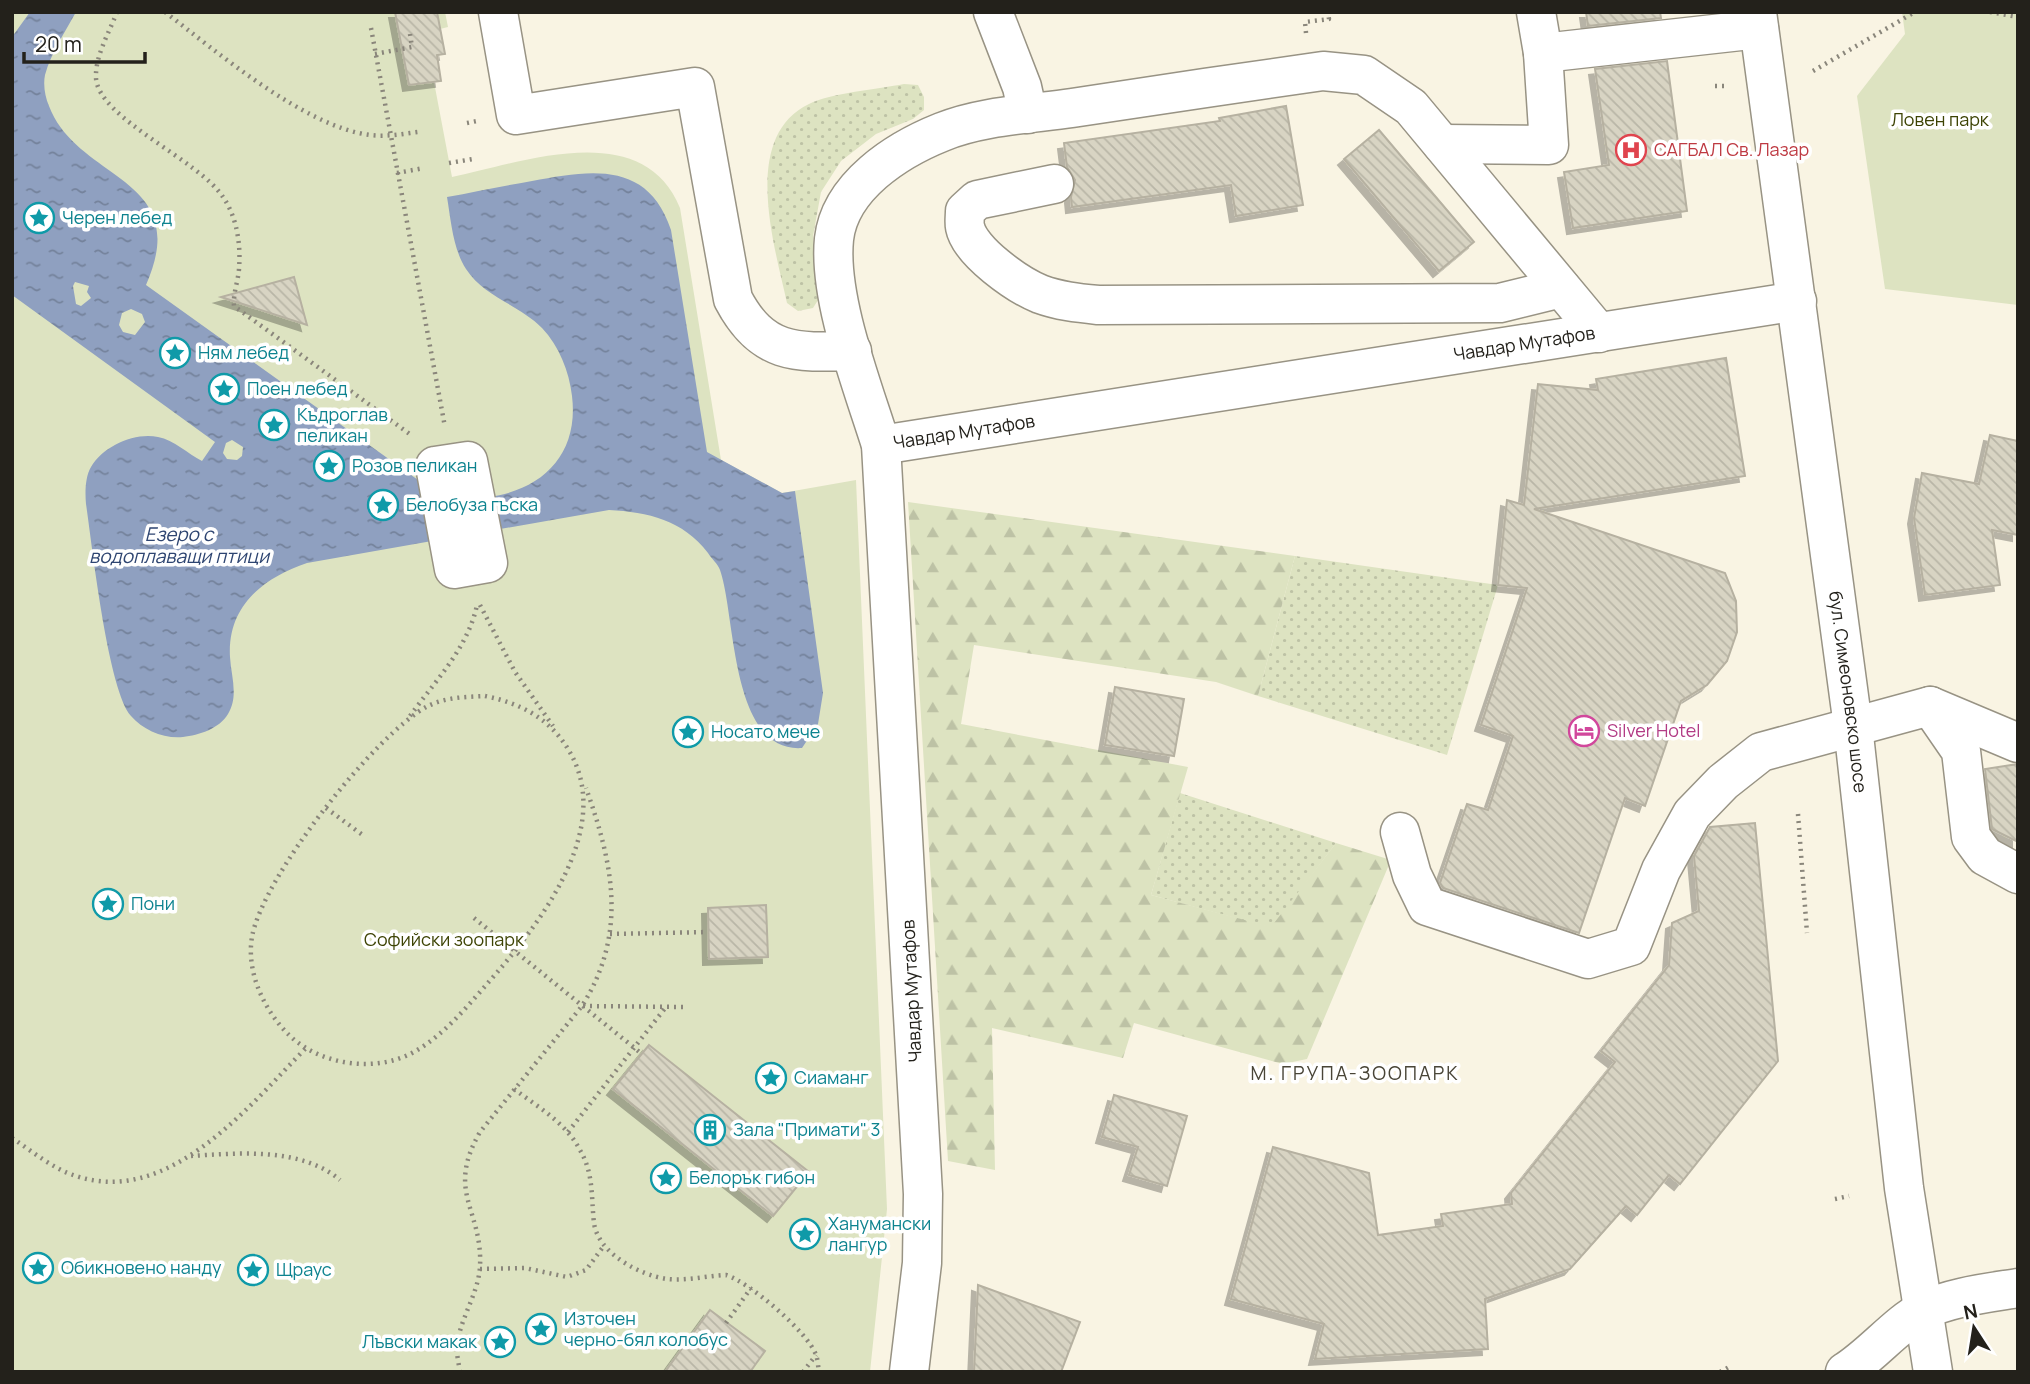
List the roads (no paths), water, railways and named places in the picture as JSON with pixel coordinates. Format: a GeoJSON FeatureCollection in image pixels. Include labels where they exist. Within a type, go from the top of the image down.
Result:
{"type":"FeatureCollection","features":[{"type":"Feature","properties":{"kind":"street"},"geometry":{"type":"LineString","coordinates":[[498,12],[516,115],[695,87],[733,299],[745,322],[761,337],[786,349],[852,351]]}},
{"type":"Feature","properties":{"kind":"street"},"geometry":{"type":"LineString","coordinates":[[993,12],[1022,87],[1028,114]]}},
{"type":"Feature","properties":{"kind":"street"},"geometry":{"type":"LineString","coordinates":[[1442,144],[1549,145],[1543,53],[1536,12]]}},
{"type":"Feature","properties":{"kind":"street"},"geometry":{"type":"LineString","coordinates":[[1543,53],[1758,21]]}},
{"type":"Feature","properties":{"kind":"street","name":"бул. Симеоновско шосе"},"geometry":{"type":"LineString","coordinates":[[1758,21],[1853,726],[1900,1159],[1933,1372]]}},
{"type":"Feature","properties":{"kind":"street"},"geometry":{"type":"LineString","coordinates":[[881,445],[852,351],[834,273],[835,237],[845,206],[865,180],[910,146],[945,130],[1028,114],[1323,71],[1364,75],[1411,107],[1599,333]]}},
{"type":"Feature","properties":{"kind":"street"},"geometry":{"type":"LineString","coordinates":[[1054,184],[977,200],[965,211],[964,228],[974,245],[1015,280],[1039,293],[1064,301],[1098,305],[1500,303],[1561,288]]}},
{"type":"Feature","properties":{"kind":"street","name":"Чавдар Мутафов"},"geometry":{"type":"LineString","coordinates":[[909,1372],[922,1263],[923,1194],[881,445],[1797,301]]}},
{"type":"Feature","properties":{"kind":"street"},"geometry":{"type":"LineString","coordinates":[[1930,706],[1961,751],[1971,836],[1985,856],[2018,874]]}},
{"type":"Feature","properties":{"kind":"street"},"geometry":{"type":"LineString","coordinates":[[1400,832],[1412,875],[1427,906],[1588,959],[1631,946],[1661,870],[1692,814],[1723,782],[1761,752],[1930,706],[2018,743]]}},
{"type":"Feature","properties":{"kind":"street"},"geometry":{"type":"LineString","coordinates":[[1845,1372],[1863,1361],[1922,1311],[1978,1294],[2018,1288]]}},
{"type":"Feature","properties":{"kind":"water","name":"Езеро с водоплаващи птици"},"geometry":{"type":"Polygon","coordinates":[[[30,12],[76,12],[45,75],[46,99],[63,131],[144,201],[155,222],[157,249],[146,285],[439,495],[488,497],[526,486],[554,465],[570,435],[573,416],[571,387],[566,368],[548,335],[533,320],[482,287],[466,269],[455,244],[447,197],[554,177],[595,173],[615,175],[648,191],[661,207],[671,230],[707,452],[782,493],[795,491],[823,693],[818,724],[802,748],[778,744],[761,729],[749,706],[740,678],[720,570],[708,553],[676,525],[651,516],[609,510],[307,563],[291,569],[263,586],[241,609],[231,639],[233,700],[224,719],[202,733],[176,737],[154,733],[136,721],[123,701],[108,648],[86,504],[88,475],[96,459],[103,453],[130,439],[158,437],[202,461],[215,442],[12,295],[12,37],[30,12]],[[75,282],[73,286],[76,304],[81,306],[91,298],[87,292],[89,286],[75,282]],[[131,309],[122,313],[119,325],[123,332],[135,335],[145,322],[142,314],[131,309]],[[232,440],[226,443],[223,453],[227,459],[237,460],[242,456],[243,447],[232,440]]]}},
{"type":"Feature","properties":{"kind":"place","name":"САГБАЛ Св. Лазар"},"geometry":{"type":"Point","coordinates":[1631,150]}},
{"type":"Feature","properties":{"kind":"place","name":"Черен лебед"},"geometry":{"type":"Point","coordinates":[39,218]}},
{"type":"Feature","properties":{"kind":"place","name":"Ням лебед"},"geometry":{"type":"Point","coordinates":[175,353]}},
{"type":"Feature","properties":{"kind":"place","name":"Поен лебед"},"geometry":{"type":"Point","coordinates":[224,389]}},
{"type":"Feature","properties":{"kind":"place","name":"Къдроглав пеликан"},"geometry":{"type":"Point","coordinates":[274,425]}},
{"type":"Feature","properties":{"kind":"place","name":"Розов пеликан"},"geometry":{"type":"Point","coordinates":[329,466]}},
{"type":"Feature","properties":{"kind":"place","name":"Белобуза гъска"},"geometry":{"type":"Point","coordinates":[383,505]}},
{"type":"Feature","properties":{"kind":"place","name":"Silver Hotel"},"geometry":{"type":"Point","coordinates":[1584,731]}},
{"type":"Feature","properties":{"kind":"place","name":"Носато мече"},"geometry":{"type":"Point","coordinates":[688,732]}},
{"type":"Feature","properties":{"kind":"place","name":"Пони"},"geometry":{"type":"Point","coordinates":[108,904]}},
{"type":"Feature","properties":{"kind":"place","name":"Сиаманг"},"geometry":{"type":"Point","coordinates":[771,1078]}},
{"type":"Feature","properties":{"kind":"place","name":"Зала \"Примати\" 3"},"geometry":{"type":"Point","coordinates":[710,1130]}},
{"type":"Feature","properties":{"kind":"place","name":"Белорък гибон"},"geometry":{"type":"Point","coordinates":[666,1178]}},
{"type":"Feature","properties":{"kind":"place","name":"Ханумански лангур"},"geometry":{"type":"Point","coordinates":[805,1234]}},
{"type":"Feature","properties":{"kind":"place","name":"Обикновено нанду"},"geometry":{"type":"Point","coordinates":[38,1268]}},
{"type":"Feature","properties":{"kind":"place","name":"Щраус"},"geometry":{"type":"Point","coordinates":[253,1270]}},
{"type":"Feature","properties":{"kind":"place","name":"Източен черно-бял колобус"},"geometry":{"type":"Point","coordinates":[541,1329]}},
{"type":"Feature","properties":{"kind":"place","name":"Лъвски макак"},"geometry":{"type":"Point","coordinates":[500,1342]}},
{"type":"Feature","properties":{"kind":"district","name":"М. ГРУПА-ЗООПАРК"},"geometry":{"type":"Point","coordinates":[1355,1073]}},
{"type":"Feature","properties":{"kind":"park label","name":"Ловен парк"},"geometry":{"type":"Point","coordinates":[1940,120]}},
{"type":"Feature","properties":{"kind":"park label","name":"Софийски зоопарк"},"geometry":{"type":"Point","coordinates":[444,940]}}]}
